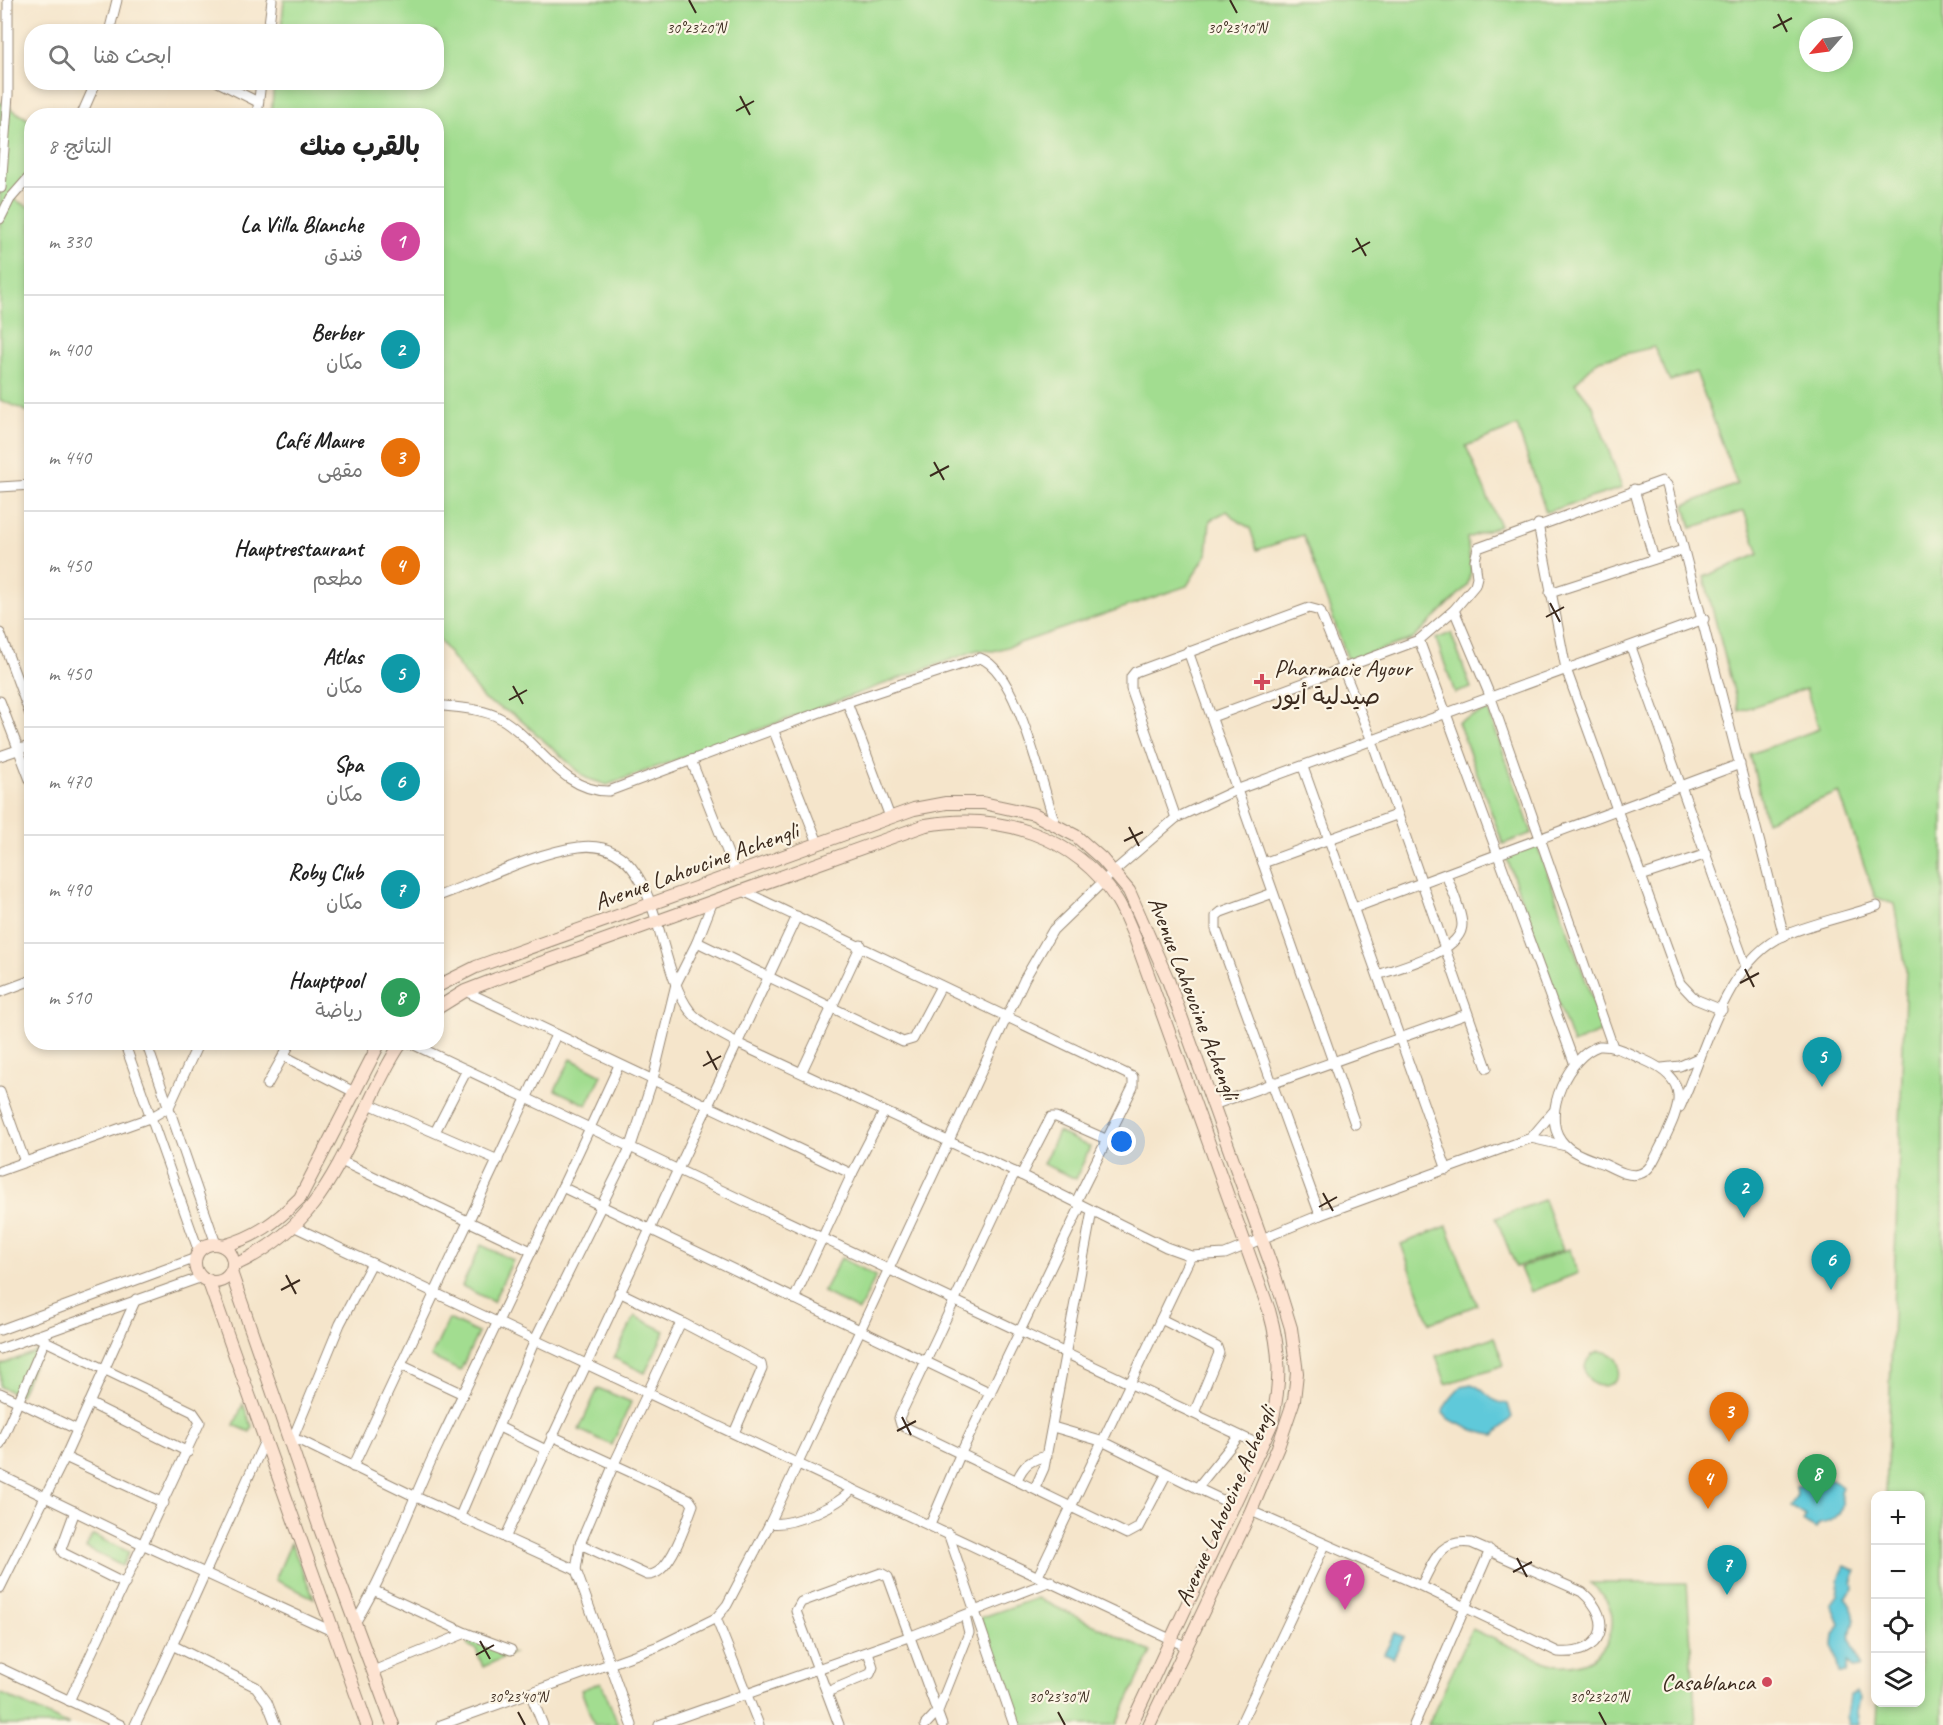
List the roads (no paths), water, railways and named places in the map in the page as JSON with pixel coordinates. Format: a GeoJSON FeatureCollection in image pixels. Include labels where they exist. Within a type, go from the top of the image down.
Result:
{"type":"FeatureCollection","features":[{"type":"Feature","properties":{"kind":"street"},"geometry":{"type":"LineString","coordinates":[[8,0],[8,94],[1,187],[13,196]]}},
{"type":"Feature","properties":{"kind":"street"},"geometry":{"type":"LineString","coordinates":[[112,24],[117,0]]}},
{"type":"Feature","properties":{"kind":"street"},"geometry":{"type":"LineString","coordinates":[[269,24],[272,0]]}},
{"type":"Feature","properties":{"kind":"street"},"geometry":{"type":"LineString","coordinates":[[85,108],[92,90]]}},
{"type":"Feature","properties":{"kind":"street"},"geometry":{"type":"LineString","coordinates":[[234,90],[258,102]]}},
{"type":"Feature","properties":{"kind":"street"},"geometry":{"type":"LineString","coordinates":[[258,108],[260,90]]}},
{"type":"Feature","properties":{"kind":"street"},"geometry":{"type":"LineString","coordinates":[[0,219],[13,196],[24,183]]}},
{"type":"Feature","properties":{"kind":"street"},"geometry":{"type":"LineString","coordinates":[[1212,717],[1344,670],[1419,640],[1454,610],[1475,585],[1477,577],[1475,560],[1478,548],[1659,480],[1667,485],[1704,619],[1784,936]]}},
{"type":"Feature","properties":{"kind":"street"},"geometry":{"type":"LineString","coordinates":[[2,489],[24,486]]}},
{"type":"Feature","properties":{"kind":"street"},"geometry":{"type":"LineString","coordinates":[[1634,489],[1654,559]]}},
{"type":"Feature","properties":{"kind":"street"},"geometry":{"type":"LineString","coordinates":[[1538,524],[1566,669],[1680,983],[1695,999],[1722,1010]]}},
{"type":"Feature","properties":{"kind":"street"},"geometry":{"type":"LineString","coordinates":[[1550,593],[1683,549]]}},
{"type":"Feature","properties":{"kind":"street"},"geometry":{"type":"LineString","coordinates":[[1176,818],[1129,681],[1135,672],[1315,607],[1323,616],[1371,741],[1487,1068]]}},
{"type":"Feature","properties":{"kind":"street"},"geometry":{"type":"LineString","coordinates":[[1454,610],[1491,698],[1613,1047]]}},
{"type":"Feature","properties":{"kind":"street"},"geometry":{"type":"LineString","coordinates":[[441,1725],[659,1646],[716,1618],[727,1605],[770,1522],[890,1270],[1025,978],[1053,930],[1113,872],[1176,818],[1236,790],[1704,619]]}},
{"type":"Feature","properties":{"kind":"street"},"geometry":{"type":"LineString","coordinates":[[0,633],[24,698]]}},
{"type":"Feature","properties":{"kind":"street"},"geometry":{"type":"LineString","coordinates":[[1419,640],[1574,1062]]}},
{"type":"Feature","properties":{"kind":"street"},"geometry":{"type":"LineString","coordinates":[[1631,647],[1683,786],[1745,964]]}},
{"type":"Feature","properties":{"kind":"street"},"geometry":{"type":"LineString","coordinates":[[1188,651],[1355,1124]]}},
{"type":"Feature","properties":{"kind":"street"},"geometry":{"type":"LineString","coordinates":[[444,706],[483,711],[498,717],[516,728],[582,787],[609,791],[847,702],[971,659],[989,661],[1004,678],[1019,713],[1055,823]]}},
{"type":"Feature","properties":{"kind":"street"},"geometry":{"type":"LineString","coordinates":[[0,701],[24,763]]}},
{"type":"Feature","properties":{"kind":"street"},"geometry":{"type":"LineString","coordinates":[[847,702],[890,817]]}},
{"type":"Feature","properties":{"kind":"street"},"geometry":{"type":"LineString","coordinates":[[773,729],[818,843]]}},
{"type":"Feature","properties":{"kind":"street"},"geometry":{"type":"LineString","coordinates":[[0,756],[24,747]]}},
{"type":"Feature","properties":{"kind":"street"},"geometry":{"type":"LineString","coordinates":[[691,760],[736,874]]}},
{"type":"Feature","properties":{"kind":"street"},"geometry":{"type":"LineString","coordinates":[[1354,908],[1740,764]]}},
{"type":"Feature","properties":{"kind":"street"},"geometry":{"type":"LineString","coordinates":[[1303,767],[1447,1170]]}},
{"type":"Feature","properties":{"kind":"street","name":"Avenue Lahoucine Achengli"},"geometry":{"type":"LineString","coordinates":[[444,983],[476,967],[890,817],[946,803],[983,802],[1034,814],[1076,836],[1113,872],[1139,910],[1168,980],[1214,1105],[1291,1328],[1297,1373],[1294,1400],[1278,1447],[1251,1512],[1149,1725]]}},
{"type":"Feature","properties":{"kind":"street"},"geometry":{"type":"LineString","coordinates":[[1263,863],[1396,815]]}},
{"type":"Feature","properties":{"kind":"street","name":"Avenue Lahoucine Achengli"},"geometry":{"type":"LineString","coordinates":[[444,1004],[465,991],[926,825],[964,820],[1002,823],[1052,840],[1087,865],[1117,900],[1135,938],[1277,1337],[1280,1369],[1272,1423],[1131,1725]]}},
{"type":"Feature","properties":{"kind":"street"},"geometry":{"type":"LineString","coordinates":[[444,894],[557,851],[586,847],[604,849],[633,867],[648,893],[676,984],[690,1010],[701,1022],[739,1044],[802,1071],[884,1112],[1018,1173],[1079,1203],[1092,1212],[1191,1256],[1225,1254],[1320,1215],[1530,1138],[1553,1112],[1574,1062],[1592,1048],[1613,1047],[1662,1068],[1671,1077],[1677,1090],[1676,1115]]}},
{"type":"Feature","properties":{"kind":"street"},"geometry":{"type":"LineString","coordinates":[[1641,876],[1707,854]]}},
{"type":"Feature","properties":{"kind":"street"},"geometry":{"type":"LineString","coordinates":[[1378,975],[1445,950],[1460,933],[1462,923],[1446,874]]}},
{"type":"Feature","properties":{"kind":"street"},"geometry":{"type":"LineString","coordinates":[[741,890],[861,945],[941,986],[1132,1077],[1133,1088],[1022,1331],[960,1455],[930,1525]]}},
{"type":"Feature","properties":{"kind":"street"},"geometry":{"type":"LineString","coordinates":[[1274,893],[1221,912],[1215,922],[1320,1215]]}},
{"type":"Feature","properties":{"kind":"street"},"geometry":{"type":"LineString","coordinates":[[460,1516],[535,1340],[631,1146],[652,1079],[676,984],[697,942],[713,901]]}},
{"type":"Feature","properties":{"kind":"street"},"geometry":{"type":"LineString","coordinates":[[1530,1138],[1566,1147],[1625,1173],[1639,1174],[1650,1166],[1676,1115],[1700,1057],[1745,964],[1784,936],[1877,906]]}},
{"type":"Feature","properties":{"kind":"street"},"geometry":{"type":"LineString","coordinates":[[505,1538],[648,1230],[680,1169],[739,1044],[797,916]]}},
{"type":"Feature","properties":{"kind":"street"},"geometry":{"type":"LineString","coordinates":[[697,942],[908,1042],[913,1039],[941,986]]}},
{"type":"Feature","properties":{"kind":"street"},"geometry":{"type":"LineString","coordinates":[[802,1071],[861,945]]}},
{"type":"Feature","properties":{"kind":"street"},"geometry":{"type":"LineString","coordinates":[[0,992],[24,983]]}},
{"type":"Feature","properties":{"kind":"street"},"geometry":{"type":"LineString","coordinates":[[465,991],[852,1174]]}},
{"type":"Feature","properties":{"kind":"street"},"geometry":{"type":"LineString","coordinates":[[1214,1105],[1467,1014]]}},
{"type":"Feature","properties":{"kind":"street"},"geometry":{"type":"LineString","coordinates":[[353,1467],[556,1035]]}},
{"type":"Feature","properties":{"kind":"street"},"geometry":{"type":"LineString","coordinates":[[127,1050],[152,1117],[197,1255],[196,1268],[205,1279],[367,1725]]}},
{"type":"Feature","properties":{"kind":"street"},"geometry":{"type":"LineString","coordinates":[[149,1050],[219,1245],[231,1254],[232,1269],[355,1623],[393,1725]]}},
{"type":"Feature","properties":{"kind":"street"},"geometry":{"type":"LineString","coordinates":[[0,1171],[152,1117],[169,1107],[195,1050]]}},
{"type":"Feature","properties":{"kind":"street"},"geometry":{"type":"LineString","coordinates":[[267,1085],[287,1050]]}},
{"type":"Feature","properties":{"kind":"street"},"geometry":{"type":"LineString","coordinates":[[0,1330],[197,1255],[206,1245],[219,1245],[260,1233],[281,1217],[300,1197],[376,1050]]}},
{"type":"Feature","properties":{"kind":"street"},"geometry":{"type":"LineString","coordinates":[[0,1349],[136,1299],[205,1279],[219,1281],[232,1269],[277,1242],[295,1227],[341,1161],[390,1058],[396,1050]]}},
{"type":"Feature","properties":{"kind":"street"},"geometry":{"type":"LineString","coordinates":[[425,1050],[823,1236],[1262,1446]]}},
{"type":"Feature","properties":{"kind":"street"},"geometry":{"type":"LineString","coordinates":[[284,1056],[354,1092]]}},
{"type":"Feature","properties":{"kind":"street"},"geometry":{"type":"LineString","coordinates":[[1662,1068],[1680,1066],[1700,1057]]}},
{"type":"Feature","properties":{"kind":"street"},"geometry":{"type":"LineString","coordinates":[[355,1623],[373,1590],[414,1496],[499,1323],[620,1065]]}},
{"type":"Feature","properties":{"kind":"street"},"geometry":{"type":"LineString","coordinates":[[435,1132],[467,1070]]}},
{"type":"Feature","properties":{"kind":"street"},"geometry":{"type":"LineString","coordinates":[[0,1092],[25,1162]]}},
{"type":"Feature","properties":{"kind":"street"},"geometry":{"type":"LineString","coordinates":[[369,1104],[498,1160]]}},
{"type":"Feature","properties":{"kind":"street"},"geometry":{"type":"LineString","coordinates":[[794,1299],[852,1174],[884,1112]]}},
{"type":"Feature","properties":{"kind":"street"},"geometry":{"type":"LineString","coordinates":[[1553,1112],[1556,1131],[1566,1147]]}},
{"type":"Feature","properties":{"kind":"street"},"geometry":{"type":"LineString","coordinates":[[1108,1140],[1056,1117],[1047,1120],[954,1299],[900,1422],[904,1428],[1035,1488],[1119,1532],[1133,1533],[1166,1474]]}},
{"type":"Feature","properties":{"kind":"street"},"geometry":{"type":"LineString","coordinates":[[341,1161],[531,1251]]}},
{"type":"Feature","properties":{"kind":"street"},"geometry":{"type":"LineString","coordinates":[[562,1188],[991,1393]]}},
{"type":"Feature","properties":{"kind":"street"},"geometry":{"type":"LineString","coordinates":[[1035,1488],[1047,1456],[1068,1353],[1092,1212]]}},
{"type":"Feature","properties":{"kind":"street"},"geometry":{"type":"LineString","coordinates":[[295,1227],[1185,1646]]}},
{"type":"Feature","properties":{"kind":"street"},"geometry":{"type":"LineString","coordinates":[[1038,1575],[1104,1442],[1191,1256]]}},
{"type":"Feature","properties":{"kind":"street"},"geometry":{"type":"LineString","coordinates":[[291,1439],[340,1324],[372,1263]]}},
{"type":"Feature","properties":{"kind":"street"},"geometry":{"type":"LineString","coordinates":[[620,1292],[761,1364],[762,1369],[734,1433]]}},
{"type":"Feature","properties":{"kind":"street"},"geometry":{"type":"LineString","coordinates":[[0,1588],[65,1457],[136,1299]]}},
{"type":"Feature","properties":{"kind":"street"},"geometry":{"type":"LineString","coordinates":[[1161,1319],[1217,1347],[1219,1353],[1194,1413]]}},
{"type":"Feature","properties":{"kind":"street"},"geometry":{"type":"LineString","coordinates":[[632,1725],[576,1570],[580,1544],[614,1464],[681,1322]]}},
{"type":"Feature","properties":{"kind":"street"},"geometry":{"type":"LineString","coordinates":[[35,1336],[193,1412],[200,1422],[188,1452],[69,1701]]}},
{"type":"Feature","properties":{"kind":"street"},"geometry":{"type":"LineString","coordinates":[[0,1444],[45,1340]]}},
{"type":"Feature","properties":{"kind":"street"},"geometry":{"type":"LineString","coordinates":[[401,1365],[463,1394]]}},
{"type":"Feature","properties":{"kind":"street"},"geometry":{"type":"LineString","coordinates":[[0,1393],[76,1429]]}},
{"type":"Feature","properties":{"kind":"street"},"geometry":{"type":"LineString","coordinates":[[89,1403],[188,1452]]}},
{"type":"Feature","properties":{"kind":"street"},"geometry":{"type":"LineString","coordinates":[[1053,1426],[1104,1442],[1235,1506]]}},
{"type":"Feature","properties":{"kind":"street"},"geometry":{"type":"LineString","coordinates":[[499,1427],[546,1450]]}},
{"type":"Feature","properties":{"kind":"street"},"geometry":{"type":"LineString","coordinates":[[552,1436],[688,1499],[692,1507],[668,1564],[658,1574],[647,1575],[580,1544]]}},
{"type":"Feature","properties":{"kind":"street"},"geometry":{"type":"LineString","coordinates":[[1197,1488],[1239,1436]]}},
{"type":"Feature","properties":{"kind":"street"},"geometry":{"type":"LineString","coordinates":[[291,1439],[576,1570]]}},
{"type":"Feature","properties":{"kind":"street"},"geometry":{"type":"LineString","coordinates":[[135,1725],[174,1646],[205,1571],[265,1441]]}},
{"type":"Feature","properties":{"kind":"street"},"geometry":{"type":"LineString","coordinates":[[1017,1480],[1023,1467],[1031,1460],[1047,1456]]}},
{"type":"Feature","properties":{"kind":"street"},"geometry":{"type":"LineString","coordinates":[[65,1457],[164,1503]]}},
{"type":"Feature","properties":{"kind":"street"},"geometry":{"type":"LineString","coordinates":[[0,1475],[144,1545],[334,1632]]}},
{"type":"Feature","properties":{"kind":"street"},"geometry":{"type":"LineString","coordinates":[[770,1522],[786,1523],[837,1503],[852,1489]]}},
{"type":"Feature","properties":{"kind":"street"},"geometry":{"type":"LineString","coordinates":[[75,1511],[61,1549],[63,1553],[125,1584]]}},
{"type":"Feature","properties":{"kind":"street"},"geometry":{"type":"LineString","coordinates":[[1251,1512],[1326,1545],[1467,1606],[1558,1652],[1570,1653],[1588,1647],[1602,1629],[1601,1614],[1595,1603],[1582,1592],[1490,1550],[1456,1541],[1446,1546],[1438,1554],[1421,1586]]}},
{"type":"Feature","properties":{"kind":"street"},"geometry":{"type":"LineString","coordinates":[[948,1533],[970,1614],[1014,1725]]}},
{"type":"Feature","properties":{"kind":"street"},"geometry":{"type":"LineString","coordinates":[[1240,1725],[1326,1545]]}},
{"type":"Feature","properties":{"kind":"street"},"geometry":{"type":"LineString","coordinates":[[1414,1725],[1490,1550]]}},
{"type":"Feature","properties":{"kind":"street"},"geometry":{"type":"LineString","coordinates":[[839,1725],[796,1611],[801,1602],[884,1574],[911,1636],[942,1725]]}},
{"type":"Feature","properties":{"kind":"street"},"geometry":{"type":"LineString","coordinates":[[659,1725],[820,1670],[1051,1581]]}},
{"type":"Feature","properties":{"kind":"street"},"geometry":{"type":"LineString","coordinates":[[373,1590],[466,1633],[511,1650]]}},
{"type":"Feature","properties":{"kind":"street"},"geometry":{"type":"LineString","coordinates":[[925,1725],[938,1711],[969,1633],[970,1614]]}},
{"type":"Feature","properties":{"kind":"street"},"geometry":{"type":"LineString","coordinates":[[716,1618],[759,1725]]}},
{"type":"Feature","properties":{"kind":"street"},"geometry":{"type":"LineString","coordinates":[[373,1671],[466,1633]]}},
{"type":"Feature","properties":{"kind":"street"},"geometry":{"type":"LineString","coordinates":[[174,1646],[256,1687],[267,1702],[276,1725]]}},
{"type":"Feature","properties":{"kind":"street"},"geometry":{"type":"LineString","coordinates":[[827,1692],[870,1674],[873,1667],[868,1652]]}},
{"type":"Feature","properties":{"kind":"street"},"geometry":{"type":"LineString","coordinates":[[0,1668],[121,1725]]}},
{"type":"Feature","properties":{"kind":"street"},"geometry":{"type":"LineString","coordinates":[[530,1693],[543,1725]]}},
{"type":"Feature","properties":{"kind":"water"},"geometry":{"type":"Polygon","coordinates":[[[1471,1384],[1495,1401],[1508,1404],[1512,1417],[1495,1435],[1467,1427],[1446,1417],[1443,1413],[1447,1403],[1459,1389],[1471,1384]]]}},
{"type":"Feature","properties":{"kind":"water"},"geometry":{"type":"Polygon","coordinates":[[[1810,1475],[1825,1484],[1830,1478],[1842,1487],[1840,1492],[1842,1504],[1839,1514],[1831,1521],[1819,1524],[1816,1529],[1803,1522],[1806,1516],[1790,1506],[1797,1496],[1796,1486],[1804,1485],[1810,1475]]]}},
{"type":"Feature","properties":{"kind":"water"},"geometry":{"type":"Polygon","coordinates":[[[1845,1566],[1856,1571],[1853,1578],[1854,1589],[1845,1597],[1854,1612],[1851,1637],[1859,1667],[1852,1668],[1848,1662],[1846,1673],[1839,1673],[1833,1644],[1834,1635],[1840,1624],[1831,1603],[1837,1595],[1840,1576],[1845,1566]]]}},
{"type":"Feature","properties":{"kind":"water"},"geometry":{"type":"Polygon","coordinates":[[[1395,1633],[1404,1637],[1393,1658],[1384,1654],[1395,1633]]]}},
{"type":"Feature","properties":{"kind":"water"},"geometry":{"type":"Polygon","coordinates":[[[1856,1693],[1860,1698],[1857,1712],[1859,1725],[1848,1725],[1846,1717],[1849,1697],[1856,1693]]]}},
{"type":"Feature","properties":{"kind":"place","name":"Pharmacie Ayour صيدلية أيور"},"geometry":{"type":"Point","coordinates":[1262,682]}},
{"type":"Feature","properties":{"kind":"place","name":"Atlas"},"geometry":{"type":"Point","coordinates":[1822,1087]}},
{"type":"Feature","properties":{"kind":"place","name":"Berber"},"geometry":{"type":"Point","coordinates":[1744,1218]}},
{"type":"Feature","properties":{"kind":"place","name":"Spa"},"geometry":{"type":"Point","coordinates":[1831,1290]}},
{"type":"Feature","properties":{"kind":"place","name":"Café Maure"},"geometry":{"type":"Point","coordinates":[1729,1442]}},
{"type":"Feature","properties":{"kind":"place","name":"Hauptpool"},"geometry":{"type":"Point","coordinates":[1817,1504]}},
{"type":"Feature","properties":{"kind":"place","name":"Hauptrestaurant"},"geometry":{"type":"Point","coordinates":[1708,1509]}},
{"type":"Feature","properties":{"kind":"place","name":"Roby Club"},"geometry":{"type":"Point","coordinates":[1727,1595]}},
{"type":"Feature","properties":{"kind":"place","name":"La Villa Blanche"},"geometry":{"type":"Point","coordinates":[1345,1610]}},
{"type":"Feature","properties":{"kind":"place","name":"Casablanca"},"geometry":{"type":"Point","coordinates":[1767,1682]}}]}
